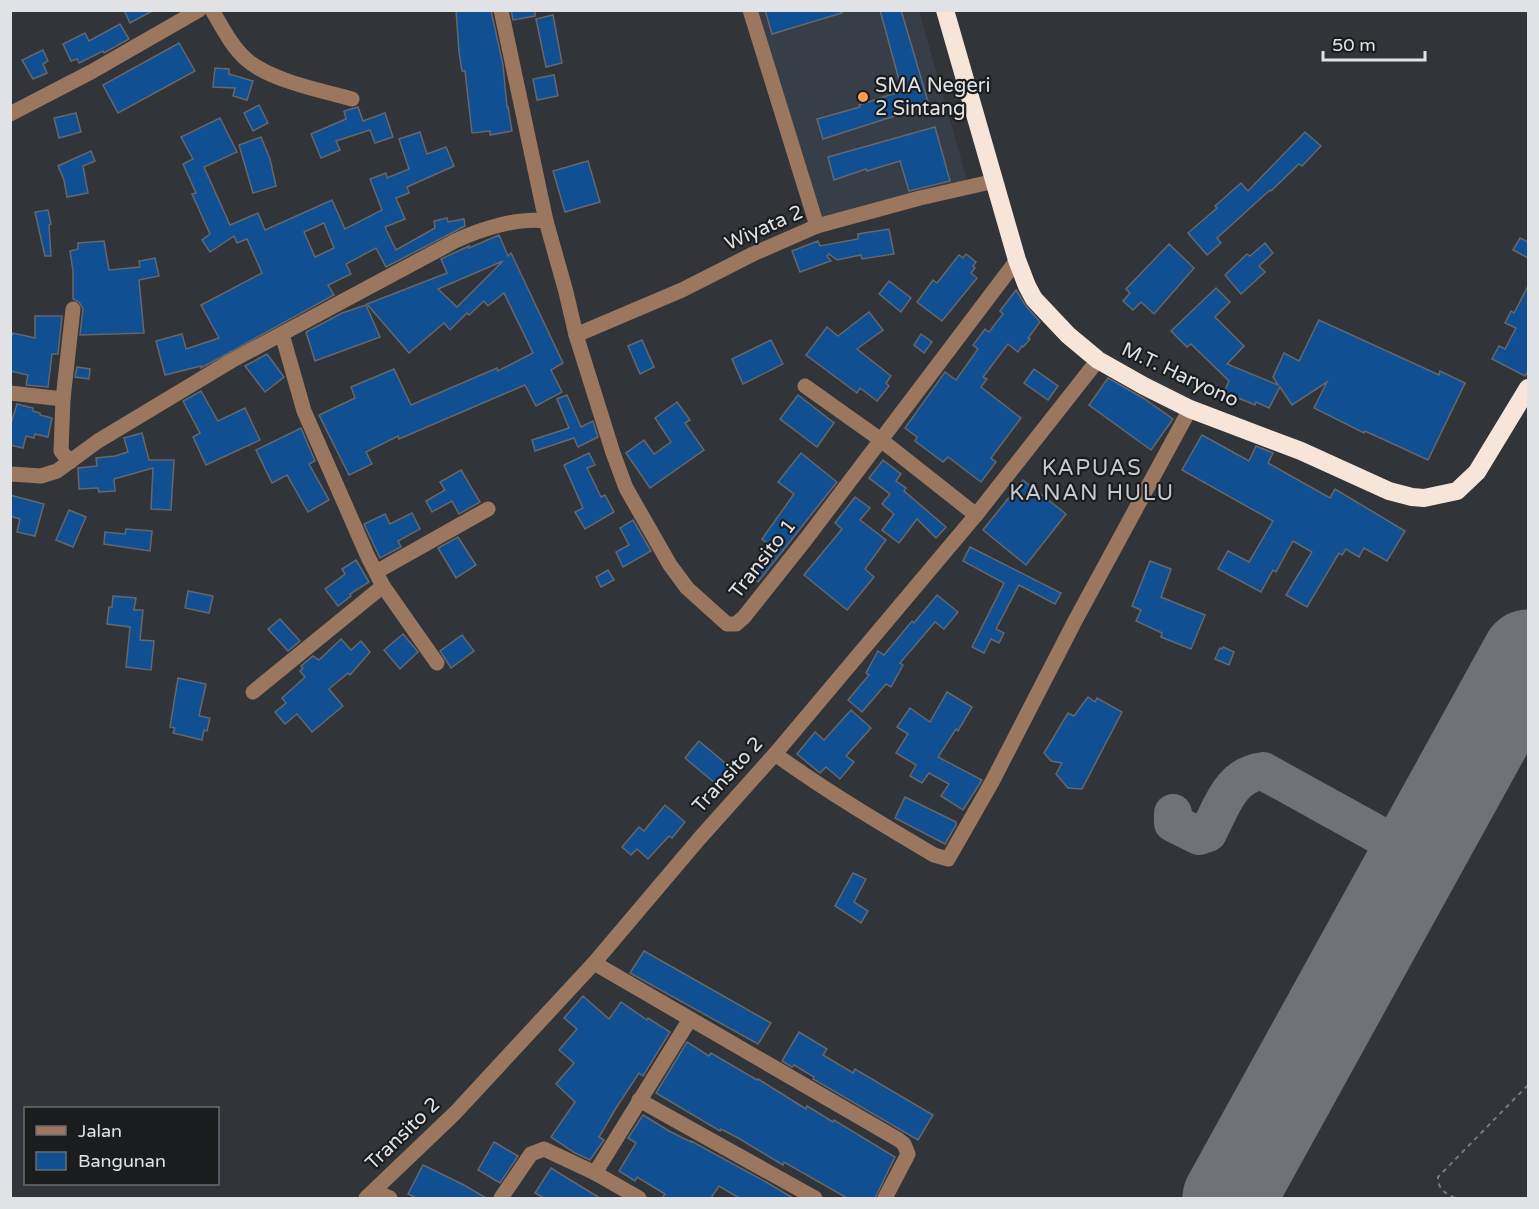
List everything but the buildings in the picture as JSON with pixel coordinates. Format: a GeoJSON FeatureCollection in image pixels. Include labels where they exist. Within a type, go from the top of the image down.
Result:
{"type":"FeatureCollection","features":[{"type":"Feature","properties":{"kind":"highway","name":"M.T. Haryono"},"geometry":{"type":"LineString","coordinates":[[945,10],[1017,260],[1034,299],[1068,335],[1098,360],[1190,409],[1301,451],[1389,491],[1424,498],[1457,491],[1477,472],[1528,388]]}},
{"type":"Feature","properties":{"kind":"street"},"geometry":{"type":"LineString","coordinates":[[10,114],[91,72],[199,10]]}},
{"type":"Feature","properties":{"kind":"street"},"geometry":{"type":"LineString","coordinates":[[212,10],[240,52],[260,70],[352,99]]}},
{"type":"Feature","properties":{"kind":"street"},"geometry":{"type":"LineString","coordinates":[[501,10],[546,221],[576,335]]}},
{"type":"Feature","properties":{"kind":"street"},"geometry":{"type":"LineString","coordinates":[[750,10],[818,226]]}},
{"type":"Feature","properties":{"kind":"street","name":"Wiyata 2"},"geometry":{"type":"LineString","coordinates":[[576,335],[682,290],[753,254],[818,226],[920,198],[996,181]]}},
{"type":"Feature","properties":{"kind":"street"},"geometry":{"type":"LineString","coordinates":[[10,474],[48,475],[160,402],[231,361],[473,232],[484,228],[535,220],[546,221]]}},
{"type":"Feature","properties":{"kind":"street","name":"Transito 1"},"geometry":{"type":"LineString","coordinates":[[576,335],[626,488],[670,565],[687,588],[727,624],[732,625],[744,617],[1017,260]]}},
{"type":"Feature","properties":{"kind":"street"},"geometry":{"type":"LineString","coordinates":[[70,462],[61,451],[63,399],[73,309]]}},
{"type":"Feature","properties":{"kind":"street"},"geometry":{"type":"LineString","coordinates":[[282,334],[304,411],[379,579],[437,663]]}},
{"type":"Feature","properties":{"kind":"street","name":"Transito 2"},"geometry":{"type":"LineString","coordinates":[[370,1195],[455,1113],[594,963],[699,838],[775,754],[976,515],[1098,360]]}},
{"type":"Feature","properties":{"kind":"street"},"geometry":{"type":"LineString","coordinates":[[805,387],[881,440],[976,515]]}},
{"type":"Feature","properties":{"kind":"street"},"geometry":{"type":"LineString","coordinates":[[10,393],[63,399]]}},
{"type":"Feature","properties":{"kind":"street"},"geometry":{"type":"LineString","coordinates":[[775,754],[851,806],[934,855],[948,859],[1190,409]]}},
{"type":"Feature","properties":{"kind":"street"},"geometry":{"type":"LineString","coordinates":[[253,692],[379,579],[488,509]]}},
{"type":"Feature","properties":{"kind":"street"},"geometry":{"type":"LineString","coordinates":[[594,963],[904,1144],[908,1154],[885,1198]]}},
{"type":"Feature","properties":{"kind":"street"},"geometry":{"type":"LineString","coordinates":[[595,1173],[690,1019]]}},
{"type":"Feature","properties":{"kind":"street"},"geometry":{"type":"LineString","coordinates":[[639,1100],[815,1198]]}},
{"type":"Feature","properties":{"kind":"street"},"geometry":{"type":"LineString","coordinates":[[501,1198],[531,1154],[544,1149],[595,1173],[639,1198]]}},
{"type":"Feature","properties":{"kind":"street"},"geometry":{"type":"LineString","coordinates":[[370,1195],[390,1198]]}},
{"type":"Feature","properties":{"kind":"path"},"geometry":{"type":"LineString","coordinates":[[1455,1198],[1445,1193],[1438,1185],[1438,1177],[1528,1085]]}},
{"type":"Feature","properties":{"kind":"shaded area","name":"SMA Negeri 2 Sintang"},"geometry":{"type":"Polygon","coordinates":[[[755,11],[919,11],[968,183],[820,221],[755,11]]]}},
{"type":"Feature","properties":{"kind":"taxiway"},"geometry":{"type":"LineString","coordinates":[[1173,813],[1173,823],[1199,836],[1208,833],[1228,793],[1235,785],[1242,779],[1263,771],[1386,839],[1400,860],[1402,884]]}},
{"type":"Feature","properties":{"kind":"taxiway"},"geometry":{"type":"LineString","coordinates":[[1386,839],[1411,839],[1434,827]]}},
{"type":"Feature","properties":{"kind":"runway"},"geometry":{"type":"LineString","coordinates":[[1229,1198],[1528,656]]}},
{"type":"Feature","properties":{"kind":"place","name":"SMA Negeri 2 Sintang"},"geometry":{"type":"Point","coordinates":[863,97]}},
{"type":"Feature","properties":{"kind":"district","name":"KAPUAS KANAN HULU"},"geometry":{"type":"Point","coordinates":[1092,480]}}]}
